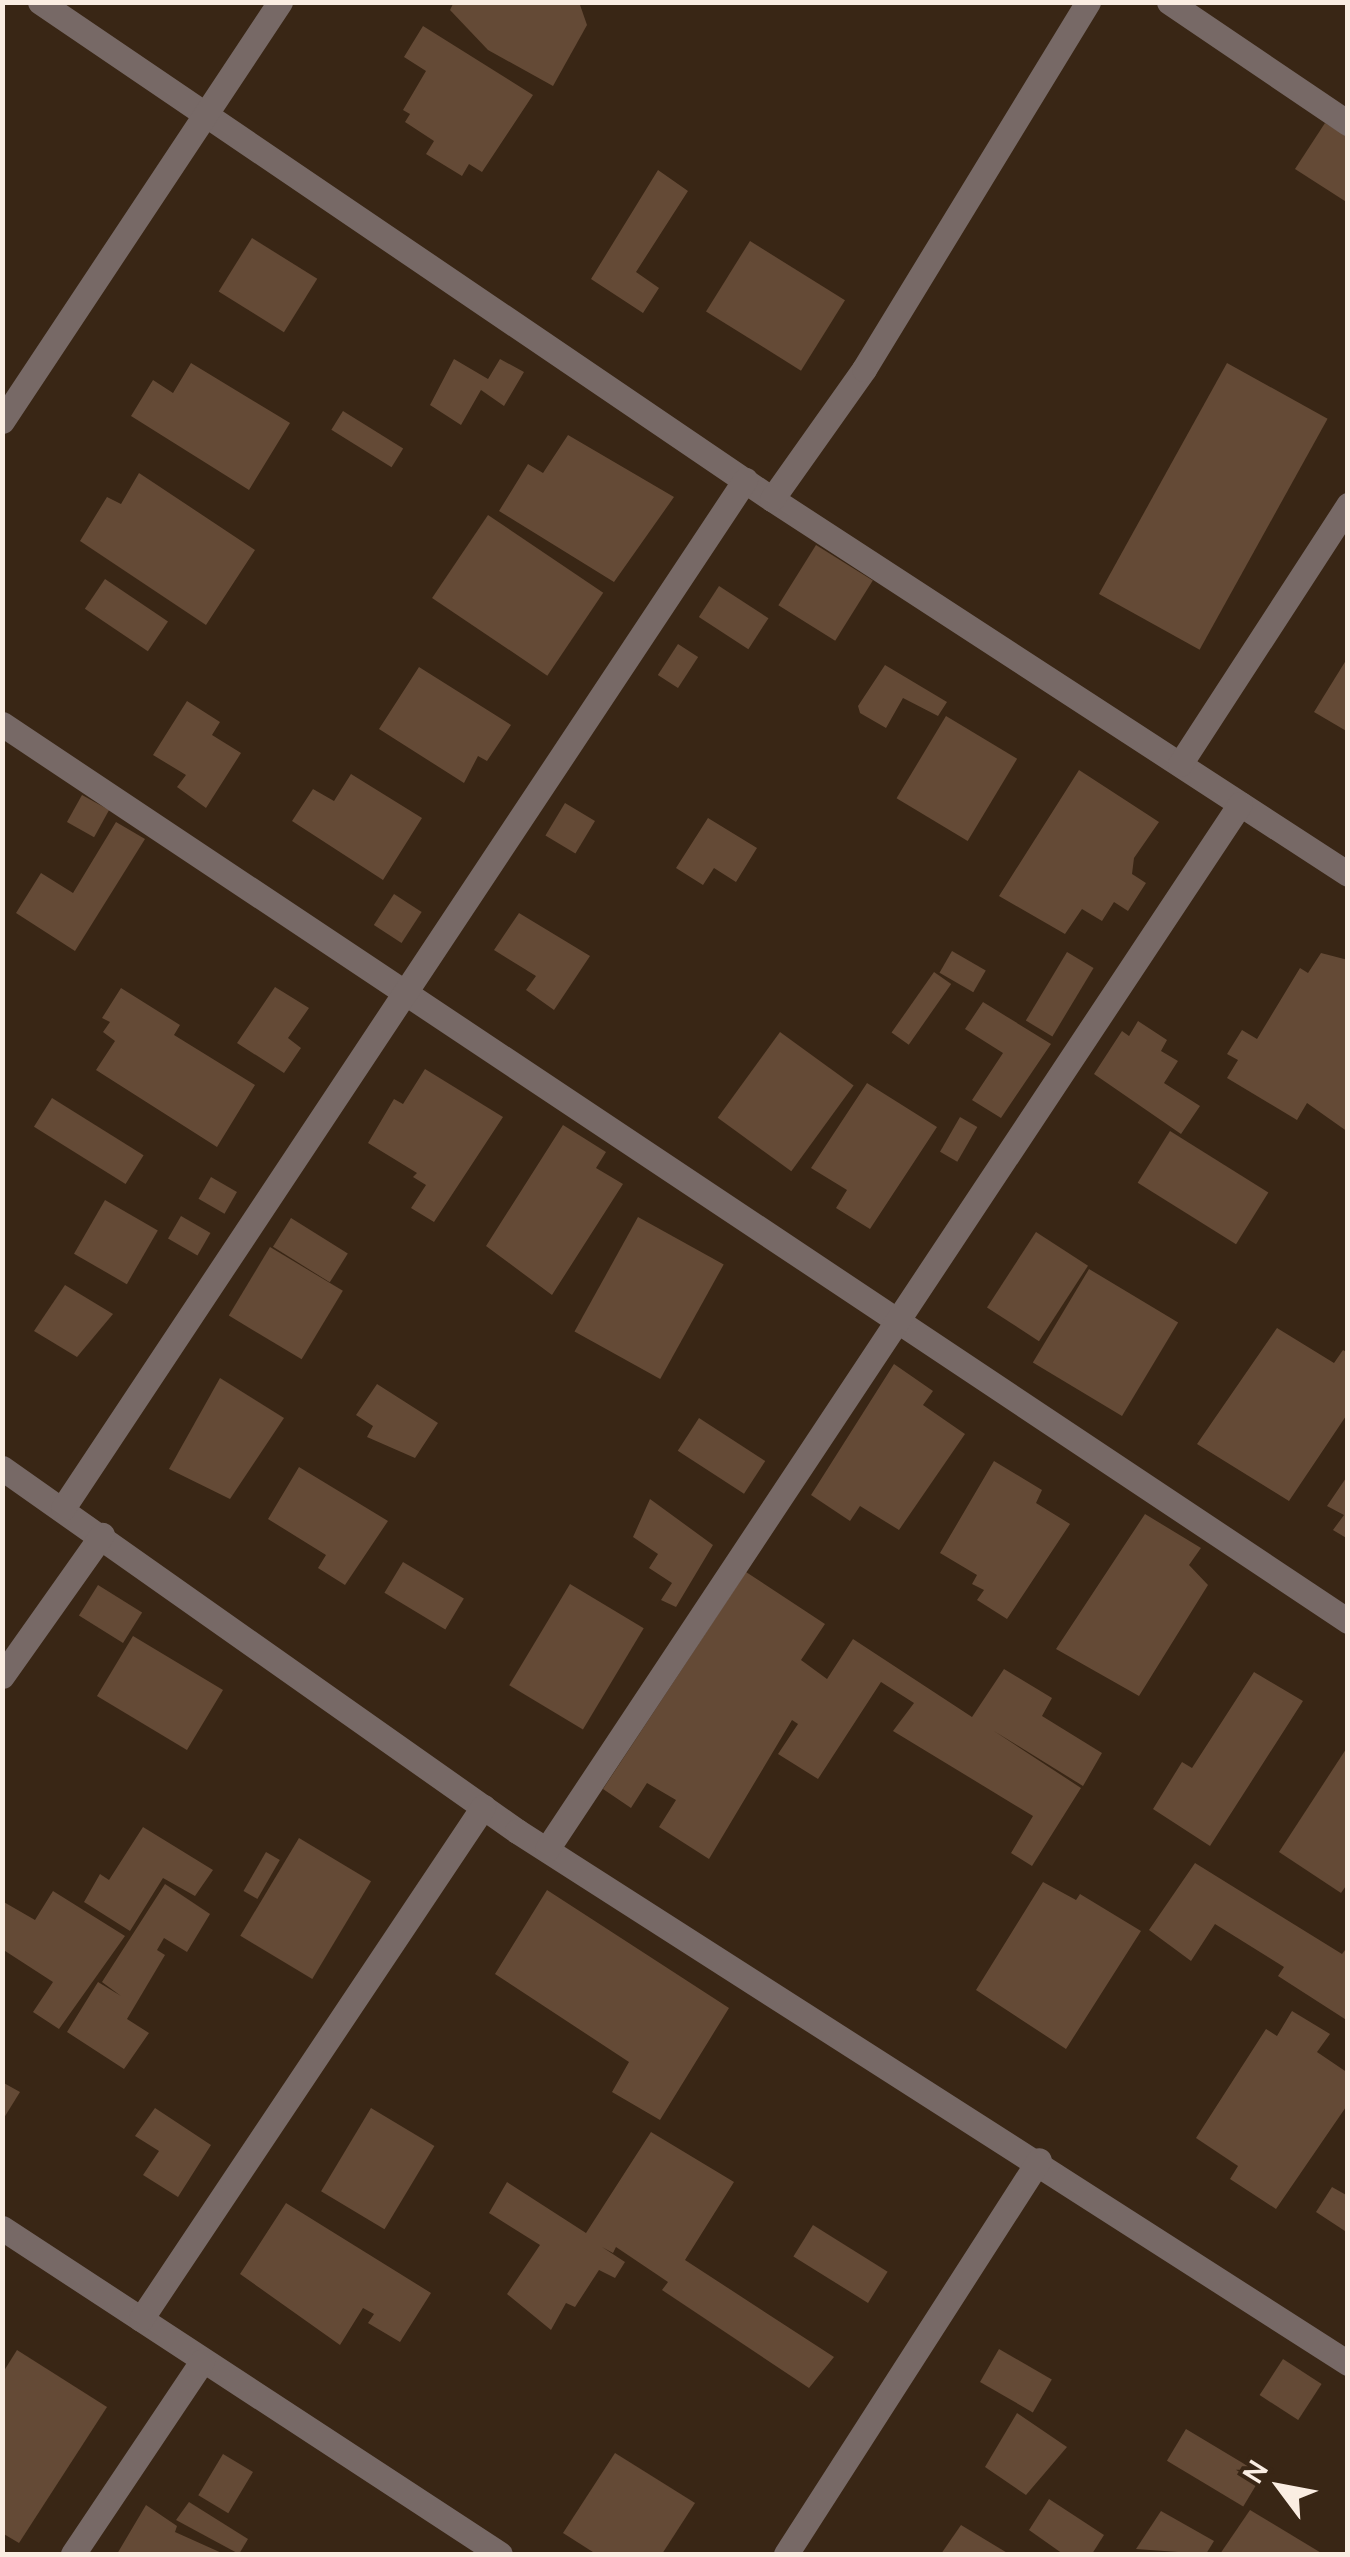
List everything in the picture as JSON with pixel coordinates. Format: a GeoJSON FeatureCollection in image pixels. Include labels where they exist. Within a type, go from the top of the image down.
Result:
{"type":"FeatureCollection","features":[{"type":"Feature","properties":{"kind":"street"},"geometry":{"type":"LineString","coordinates":[[40,2],[772,500],[1348,874]]}},
{"type":"Feature","properties":{"kind":"street"},"geometry":{"type":"LineString","coordinates":[[2,421],[280,2]]}},
{"type":"Feature","properties":{"kind":"street"},"geometry":{"type":"LineString","coordinates":[[772,500],[864,370],[1088,2]]}},
{"type":"Feature","properties":{"kind":"street"},"geometry":{"type":"LineString","coordinates":[[1169,2],[1348,123]]}},
{"type":"Feature","properties":{"kind":"street"},"geometry":{"type":"LineString","coordinates":[[63,1508],[745,480]]}},
{"type":"Feature","properties":{"kind":"street"},"geometry":{"type":"LineString","coordinates":[[1180,764],[1348,505]]}},
{"type":"Feature","properties":{"kind":"street"},"geometry":{"type":"LineString","coordinates":[[2,724],[1348,1620]]}},
{"type":"Feature","properties":{"kind":"street"},"geometry":{"type":"LineString","coordinates":[[547,1849],[901,1322],[1240,804]]}},
{"type":"Feature","properties":{"kind":"street"},"geometry":{"type":"LineString","coordinates":[[2,1468],[483,1807],[1039,2160],[1348,2362]]}},
{"type":"Feature","properties":{"kind":"street"},"geometry":{"type":"LineString","coordinates":[[2,1676],[102,1535]]}},
{"type":"Feature","properties":{"kind":"street"},"geometry":{"type":"LineString","coordinates":[[140,2320],[483,1807]]}},
{"type":"Feature","properties":{"kind":"street"},"geometry":{"type":"LineString","coordinates":[[786,2554],[1039,2160]]}},
{"type":"Feature","properties":{"kind":"street"},"geometry":{"type":"LineString","coordinates":[[2,2228],[500,2554]]}},
{"type":"Feature","properties":{"kind":"street"},"geometry":{"type":"LineString","coordinates":[[72,2554],[202,2361]]}},
{"type":"Feature","properties":{"kind":"building"},"geometry":{"type":"Polygon","coordinates":[[[454,2],[579,2],[587,25],[553,86],[488,50],[450,10],[454,2]]]}},
{"type":"Feature","properties":{"kind":"building"},"geometry":{"type":"Polygon","coordinates":[[[423,26],[533,95],[482,172],[469,164],[462,176],[426,154],[434,141],[405,122],[410,114],[403,110],[426,71],[404,57],[423,26]]]}},
{"type":"Feature","properties":{"kind":"building"},"geometry":{"type":"Polygon","coordinates":[[[1325,123],[1348,137],[1348,203],[1295,169],[1325,123]]]}},
{"type":"Feature","properties":{"kind":"building"},"geometry":{"type":"Polygon","coordinates":[[[658,170],[688,191],[636,272],[659,288],[643,313],[591,279],[658,170]]]}},
{"type":"Feature","properties":{"kind":"building"},"geometry":{"type":"Polygon","coordinates":[[[252,238],[317,279],[284,332],[219,291],[252,238]]]}},
{"type":"Feature","properties":{"kind":"building"},"geometry":{"type":"Polygon","coordinates":[[[750,241],[845,300],[801,371],[706,311],[750,241]]]}},
{"type":"Feature","properties":{"kind":"building"},"geometry":{"type":"Polygon","coordinates":[[[454,359],[488,379],[500,359],[524,372],[504,406],[481,390],[461,425],[430,405],[454,359]]]}},
{"type":"Feature","properties":{"kind":"building"},"geometry":{"type":"Polygon","coordinates":[[[191,363],[290,423],[249,490],[131,416],[153,380],[173,393],[191,363]]]}},
{"type":"Feature","properties":{"kind":"building"},"geometry":{"type":"Polygon","coordinates":[[[1227,363],[1328,419],[1200,650],[1099,594],[1227,363]]]}},
{"type":"Feature","properties":{"kind":"building"},"geometry":{"type":"Polygon","coordinates":[[[343,411],[403,449],[392,467],[331,430],[343,411]]]}},
{"type":"Feature","properties":{"kind":"building"},"geometry":{"type":"Polygon","coordinates":[[[568,435],[674,497],[614,582],[499,511],[528,464],[543,473],[568,435]]]}},
{"type":"Feature","properties":{"kind":"building"},"geometry":{"type":"Polygon","coordinates":[[[139,473],[255,550],[206,625],[80,541],[107,497],[121,504],[139,473]]]}},
{"type":"Feature","properties":{"kind":"building"},"geometry":{"type":"Polygon","coordinates":[[[488,515],[603,593],[547,676],[432,598],[488,515]]]}},
{"type":"Feature","properties":{"kind":"building"},"geometry":{"type":"Polygon","coordinates":[[[816,545],[873,581],[835,641],[778,605],[816,545]]]}},
{"type":"Feature","properties":{"kind":"building"},"geometry":{"type":"Polygon","coordinates":[[[105,579],[168,621],[148,651],[85,609],[105,579]]]}},
{"type":"Feature","properties":{"kind":"building"},"geometry":{"type":"Polygon","coordinates":[[[719,586],[768,618],[748,649],[699,617],[719,586]]]}},
{"type":"Feature","properties":{"kind":"building"},"geometry":{"type":"Polygon","coordinates":[[[678,644],[698,657],[678,688],[658,675],[678,644]]]}},
{"type":"Feature","properties":{"kind":"building"},"geometry":{"type":"Polygon","coordinates":[[[1348,657],[1348,732],[1314,712],[1348,657]]]}},
{"type":"Feature","properties":{"kind":"building"},"geometry":{"type":"Polygon","coordinates":[[[885,665],[947,702],[938,716],[903,698],[886,728],[860,713],[858,706],[885,665]]]}},
{"type":"Feature","properties":{"kind":"building"},"geometry":{"type":"Polygon","coordinates":[[[419,667],[511,725],[487,761],[478,756],[464,783],[379,729],[419,667]]]}},
{"type":"Feature","properties":{"kind":"building"},"geometry":{"type":"Polygon","coordinates":[[[187,701],[220,722],[212,735],[241,753],[206,808],[177,787],[186,775],[153,755],[187,701]]]}},
{"type":"Feature","properties":{"kind":"building"},"geometry":{"type":"Polygon","coordinates":[[[946,716],[1017,759],[968,841],[897,798],[946,716]]]}},
{"type":"Feature","properties":{"kind":"building"},"geometry":{"type":"Polygon","coordinates":[[[1079,770],[1159,822],[1134,858],[1132,874],[1146,883],[1128,911],[1114,902],[1102,921],[1082,909],[1065,934],[999,896],[1079,770]]]}},
{"type":"Feature","properties":{"kind":"building"},"geometry":{"type":"Polygon","coordinates":[[[351,774],[422,818],[383,880],[292,821],[313,789],[334,801],[351,774]]]}},
{"type":"Feature","properties":{"kind":"building"},"geometry":{"type":"Polygon","coordinates":[[[82,795],[109,810],[94,837],[67,822],[82,795]]]}},
{"type":"Feature","properties":{"kind":"building"},"geometry":{"type":"Polygon","coordinates":[[[565,803],[595,821],[575,854],[545,836],[565,803]]]}},
{"type":"Feature","properties":{"kind":"building"},"geometry":{"type":"Polygon","coordinates":[[[708,818],[757,848],[736,882],[714,868],[703,885],[676,868],[708,818]]]}},
{"type":"Feature","properties":{"kind":"building"},"geometry":{"type":"Polygon","coordinates":[[[116,822],[145,839],[75,951],[16,913],[41,873],[73,893],[116,822]]]}},
{"type":"Feature","properties":{"kind":"building"},"geometry":{"type":"Polygon","coordinates":[[[394,894],[422,912],[402,943],[374,925],[394,894]]]}},
{"type":"Feature","properties":{"kind":"building"},"geometry":{"type":"Polygon","coordinates":[[[519,913],[590,956],[554,1010],[526,990],[536,976],[494,950],[519,913]]]}},
{"type":"Feature","properties":{"kind":"building"},"geometry":{"type":"Polygon","coordinates":[[[952,951],[986,970],[973,992],[940,973],[952,951]]]}},
{"type":"Feature","properties":{"kind":"building"},"geometry":{"type":"Polygon","coordinates":[[[1067,952],[1094,968],[1052,1037],[1026,1021],[1067,952]]]}},
{"type":"Feature","properties":{"kind":"building"},"geometry":{"type":"Polygon","coordinates":[[[1321,953],[1348,960],[1348,1132],[1307,1103],[1297,1120],[1227,1078],[1238,1060],[1227,1054],[1242,1030],[1257,1039],[1300,968],[1308,973],[1321,953]]]}},
{"type":"Feature","properties":{"kind":"building"},"geometry":{"type":"Polygon","coordinates":[[[934,972],[951,984],[909,1045],[892,1033],[934,972]]]}},
{"type":"Feature","properties":{"kind":"building"},"geometry":{"type":"Polygon","coordinates":[[[275,987],[309,1008],[288,1038],[301,1048],[284,1073],[237,1043],[275,987]]]}},
{"type":"Feature","properties":{"kind":"building"},"geometry":{"type":"Polygon","coordinates":[[[121,988],[180,1025],[174,1035],[255,1085],[217,1147],[96,1070],[115,1041],[103,1032],[110,1022],[102,1018],[121,988]]]}},
{"type":"Feature","properties":{"kind":"building"},"geometry":{"type":"Polygon","coordinates":[[[983,1002],[1051,1044],[1001,1118],[972,1100],[1003,1053],[965,1029],[983,1002]]]}},
{"type":"Feature","properties":{"kind":"building"},"geometry":{"type":"Polygon","coordinates":[[[1138,1021],[1167,1040],[1161,1051],[1178,1061],[1164,1083],[1200,1106],[1181,1134],[1094,1074],[1122,1031],[1129,1036],[1138,1021]]]}},
{"type":"Feature","properties":{"kind":"building"},"geometry":{"type":"Polygon","coordinates":[[[780,1032],[854,1085],[791,1171],[718,1118],[780,1032]]]}},
{"type":"Feature","properties":{"kind":"building"},"geometry":{"type":"Polygon","coordinates":[[[425,1069],[503,1117],[434,1222],[411,1208],[426,1185],[413,1177],[417,1173],[368,1143],[394,1099],[403,1104],[425,1069]]]}},
{"type":"Feature","properties":{"kind":"building"},"geometry":{"type":"Polygon","coordinates":[[[867,1083],[937,1127],[870,1229],[836,1208],[847,1190],[811,1168],[867,1083]]]}},
{"type":"Feature","properties":{"kind":"building"},"geometry":{"type":"Polygon","coordinates":[[[52,1098],[144,1155],[126,1184],[34,1127],[52,1098]]]}},
{"type":"Feature","properties":{"kind":"building"},"geometry":{"type":"Polygon","coordinates":[[[960,1117],[977,1127],[957,1162],[940,1152],[960,1117]]]}},
{"type":"Feature","properties":{"kind":"building"},"geometry":{"type":"Polygon","coordinates":[[[563,1125],[606,1152],[596,1168],[623,1184],[552,1295],[486,1246],[563,1125]]]}},
{"type":"Feature","properties":{"kind":"building"},"geometry":{"type":"Polygon","coordinates":[[[1170,1131],[1268,1192],[1236,1244],[1138,1183],[1170,1131]]]}},
{"type":"Feature","properties":{"kind":"building"},"geometry":{"type":"Polygon","coordinates":[[[211,1177],[237,1192],[224,1214],[198,1199],[211,1177]]]}},
{"type":"Feature","properties":{"kind":"building"},"geometry":{"type":"Polygon","coordinates":[[[105,1200],[158,1230],[127,1284],[74,1254],[105,1200]]]}},
{"type":"Feature","properties":{"kind":"building"},"geometry":{"type":"Polygon","coordinates":[[[181,1216],[210,1233],[197,1256],[168,1239],[181,1216]]]}},
{"type":"Feature","properties":{"kind":"building"},"geometry":{"type":"Polygon","coordinates":[[[638,1217],[724,1265],[660,1379],[574,1332],[638,1217]]]}},
{"type":"Feature","properties":{"kind":"building"},"geometry":{"type":"Polygon","coordinates":[[[291,1218],[348,1254],[330,1282],[273,1247],[291,1218]]]}},
{"type":"Feature","properties":{"kind":"building"},"geometry":{"type":"Polygon","coordinates":[[[1036,1232],[1088,1266],[1039,1341],[987,1307],[1036,1232]]]}},
{"type":"Feature","properties":{"kind":"building"},"geometry":{"type":"Polygon","coordinates":[[[270,1247],[343,1291],[302,1359],[229,1316],[270,1247]]]}},
{"type":"Feature","properties":{"kind":"building"},"geometry":{"type":"Polygon","coordinates":[[[1089,1269],[1178,1323],[1122,1416],[1033,1362],[1089,1269]]]}},
{"type":"Feature","properties":{"kind":"building"},"geometry":{"type":"Polygon","coordinates":[[[65,1285],[113,1314],[77,1357],[34,1331],[65,1285]]]}},
{"type":"Feature","properties":{"kind":"building"},"geometry":{"type":"Polygon","coordinates":[[[1277,1328],[1334,1363],[1343,1350],[1348,1353],[1348,1413],[1289,1501],[1197,1444],[1277,1328]]]}},
{"type":"Feature","properties":{"kind":"building"},"geometry":{"type":"Polygon","coordinates":[[[894,1364],[933,1391],[923,1405],[965,1434],[899,1530],[860,1506],[850,1521],[811,1495],[894,1364]]]}},
{"type":"Feature","properties":{"kind":"building"},"geometry":{"type":"Polygon","coordinates":[[[220,1378],[284,1418],[230,1499],[169,1469],[220,1378]]]}},
{"type":"Feature","properties":{"kind":"building"},"geometry":{"type":"Polygon","coordinates":[[[377,1384],[438,1423],[415,1458],[367,1437],[373,1426],[356,1415],[377,1384]]]}},
{"type":"Feature","properties":{"kind":"building"},"geometry":{"type":"Polygon","coordinates":[[[699,1418],[765,1461],[744,1494],[678,1451],[699,1418]]]}},
{"type":"Feature","properties":{"kind":"building"},"geometry":{"type":"Polygon","coordinates":[[[994,1461],[1042,1490],[1036,1503],[1070,1524],[1007,1619],[977,1600],[984,1590],[972,1584],[977,1575],[940,1553],[994,1461]]]}},
{"type":"Feature","properties":{"kind":"building"},"geometry":{"type":"Polygon","coordinates":[[[299,1467],[388,1521],[345,1585],[318,1568],[326,1555],[268,1519],[299,1467]]]}},
{"type":"Feature","properties":{"kind":"building"},"geometry":{"type":"Polygon","coordinates":[[[1348,1475],[1348,1539],[1333,1530],[1344,1515],[1327,1506],[1348,1475]]]}},
{"type":"Feature","properties":{"kind":"building"},"geometry":{"type":"Polygon","coordinates":[[[650,1499],[713,1545],[676,1607],[661,1600],[672,1583],[649,1568],[658,1554],[633,1537],[650,1499]]]}},
{"type":"Feature","properties":{"kind":"building"},"geometry":{"type":"Polygon","coordinates":[[[1145,1514],[1201,1548],[1189,1565],[1208,1585],[1139,1696],[1056,1649],[1145,1514]]]}},
{"type":"Feature","properties":{"kind":"building"},"geometry":{"type":"Polygon","coordinates":[[[403,1562],[464,1599],[445,1629],[384,1593],[403,1562]]]}},
{"type":"Feature","properties":{"kind":"building"},"geometry":{"type":"Polygon","coordinates":[[[746,1572],[825,1624],[801,1660],[827,1679],[853,1639],[972,1717],[1004,1669],[1052,1698],[1042,1716],[1102,1753],[1083,1786],[994,1731],[1081,1788],[1032,1866],[1011,1853],[1033,1816],[893,1731],[914,1703],[881,1682],[818,1779],[778,1754],[798,1724],[792,1720],[709,1859],[659,1827],[676,1800],[647,1783],[631,1808],[603,1789],[746,1572]]]}},
{"type":"Feature","properties":{"kind":"building"},"geometry":{"type":"Polygon","coordinates":[[[570,1584],[644,1628],[583,1729],[509,1685],[570,1584]]]}},
{"type":"Feature","properties":{"kind":"building"},"geometry":{"type":"Polygon","coordinates":[[[98,1585],[142,1613],[123,1643],[79,1616],[98,1585]]]}},
{"type":"Feature","properties":{"kind":"building"},"geometry":{"type":"Polygon","coordinates":[[[133,1636],[223,1690],[187,1750],[97,1696],[133,1636]]]}},
{"type":"Feature","properties":{"kind":"building"},"geometry":{"type":"Polygon","coordinates":[[[1254,1672],[1303,1701],[1210,1846],[1153,1809],[1182,1762],[1192,1768],[1254,1672]]]}},
{"type":"Feature","properties":{"kind":"building"},"geometry":{"type":"Polygon","coordinates":[[[1348,1746],[1348,1883],[1341,1893],[1279,1852],[1348,1746]]]}},
{"type":"Feature","properties":{"kind":"building"},"geometry":{"type":"Polygon","coordinates":[[[143,1827],[213,1870],[195,1896],[163,1878],[130,1931],[84,1902],[100,1874],[109,1880],[143,1827]]]}},
{"type":"Feature","properties":{"kind":"building"},"geometry":{"type":"Polygon","coordinates":[[[299,1838],[371,1881],[312,1979],[240,1936],[299,1838]]]}},
{"type":"Feature","properties":{"kind":"building"},"geometry":{"type":"Polygon","coordinates":[[[266,1852],[280,1860],[257,1899],[244,1891],[266,1852]]]}},
{"type":"Feature","properties":{"kind":"building"},"geometry":{"type":"Polygon","coordinates":[[[1195,1863],[1342,1954],[1348,1946],[1348,2021],[1278,1976],[1284,1967],[1215,1924],[1191,1961],[1149,1930],[1195,1863]]]}},
{"type":"Feature","properties":{"kind":"building"},"geometry":{"type":"Polygon","coordinates":[[[1043,1882],[1076,1900],[1080,1894],[1141,1931],[1066,2049],[976,1990],[1043,1882]]]}},
{"type":"Feature","properties":{"kind":"building"},"geometry":{"type":"Polygon","coordinates":[[[165,1884],[210,1914],[187,1952],[164,1938],[157,1950],[165,1955],[127,2019],[149,2033],[124,2069],[67,2032],[98,1982],[121,1996],[102,1982],[165,1884]]]}},
{"type":"Feature","properties":{"kind":"building"},"geometry":{"type":"Polygon","coordinates":[[[547,1890],[729,2008],[660,2120],[612,2092],[629,2062],[495,1974],[547,1890]]]}},
{"type":"Feature","properties":{"kind":"building"},"geometry":{"type":"Polygon","coordinates":[[[53,1891],[125,1936],[59,2029],[33,2012],[53,1982],[2,1949],[2,1901],[35,1920],[53,1891]]]}},
{"type":"Feature","properties":{"kind":"building"},"geometry":{"type":"Polygon","coordinates":[[[1292,2011],[1330,2034],[1317,2052],[1348,2073],[1348,2104],[1276,2209],[1230,2179],[1238,2166],[1196,2138],[1266,2029],[1277,2036],[1292,2011]]]}},
{"type":"Feature","properties":{"kind":"building"},"geometry":{"type":"Polygon","coordinates":[[[2,2082],[20,2092],[2,2121],[2,2082]]]}},
{"type":"Feature","properties":{"kind":"building"},"geometry":{"type":"Polygon","coordinates":[[[155,2108],[211,2145],[178,2197],[143,2175],[159,2151],[135,2136],[155,2108]]]}},
{"type":"Feature","properties":{"kind":"building"},"geometry":{"type":"Polygon","coordinates":[[[371,2108],[434,2146],[384,2229],[321,2191],[371,2108]]]}},
{"type":"Feature","properties":{"kind":"building"},"geometry":{"type":"Polygon","coordinates":[[[651,2132],[734,2182],[685,2260],[834,2357],[809,2388],[662,2290],[668,2282],[616,2247],[613,2253],[602,2247],[625,2262],[615,2278],[599,2270],[575,2307],[566,2303],[551,2330],[507,2294],[540,2245],[489,2213],[507,2182],[586,2233],[651,2132]]]}},
{"type":"Feature","properties":{"kind":"building"},"geometry":{"type":"Polygon","coordinates":[[[1332,2187],[1348,2196],[1348,2233],[1316,2212],[1332,2187]]]}},
{"type":"Feature","properties":{"kind":"building"},"geometry":{"type":"Polygon","coordinates":[[[286,2203],[431,2293],[400,2342],[368,2323],[374,2314],[363,2308],[340,2345],[240,2274],[286,2203]]]}},
{"type":"Feature","properties":{"kind":"building"},"geometry":{"type":"Polygon","coordinates":[[[813,2225],[888,2272],[868,2303],[793,2256],[813,2225]]]}},
{"type":"Feature","properties":{"kind":"building"},"geometry":{"type":"Polygon","coordinates":[[[999,2349],[1052,2380],[1033,2412],[980,2382],[999,2349]]]}},
{"type":"Feature","properties":{"kind":"building"},"geometry":{"type":"Polygon","coordinates":[[[17,2350],[107,2407],[19,2543],[2,2533],[2,2374],[17,2350]]]}},
{"type":"Feature","properties":{"kind":"building"},"geometry":{"type":"Polygon","coordinates":[[[1283,2359],[1322,2384],[1298,2420],[1260,2395],[1283,2359]]]}},
{"type":"Feature","properties":{"kind":"building"},"geometry":{"type":"Polygon","coordinates":[[[1017,2413],[1067,2447],[1026,2495],[985,2467],[1017,2413]]]}},
{"type":"Feature","properties":{"kind":"building"},"geometry":{"type":"Polygon","coordinates":[[[1186,2429],[1262,2475],[1243,2507],[1167,2461],[1186,2429]]]}},
{"type":"Feature","properties":{"kind":"building"},"geometry":{"type":"Polygon","coordinates":[[[615,2453],[695,2503],[662,2554],[596,2554],[563,2533],[615,2453]]]}},
{"type":"Feature","properties":{"kind":"building"},"geometry":{"type":"Polygon","coordinates":[[[223,2454],[253,2472],[228,2513],[198,2495],[223,2454]]]}},
{"type":"Feature","properties":{"kind":"building"},"geometry":{"type":"Polygon","coordinates":[[[1049,2499],[1104,2535],[1092,2554],[1063,2554],[1029,2530],[1049,2499]]]}},
{"type":"Feature","properties":{"kind":"building"},"geometry":{"type":"Polygon","coordinates":[[[189,2502],[248,2539],[239,2554],[176,2520],[189,2502]]]}},
{"type":"Feature","properties":{"kind":"building"},"geometry":{"type":"Polygon","coordinates":[[[146,2505],[177,2526],[175,2532],[224,2554],[117,2554],[146,2505]]]}},
{"type":"Feature","properties":{"kind":"building"},"geometry":{"type":"Polygon","coordinates":[[[1250,2510],[1323,2554],[1220,2554],[1250,2510]]]}},
{"type":"Feature","properties":{"kind":"building"},"geometry":{"type":"Polygon","coordinates":[[[1161,2511],[1214,2541],[1206,2554],[1136,2549],[1161,2511]]]}},
{"type":"Feature","properties":{"kind":"building"},"geometry":{"type":"Polygon","coordinates":[[[961,2525],[1009,2554],[941,2554],[961,2525]]]}}]}
